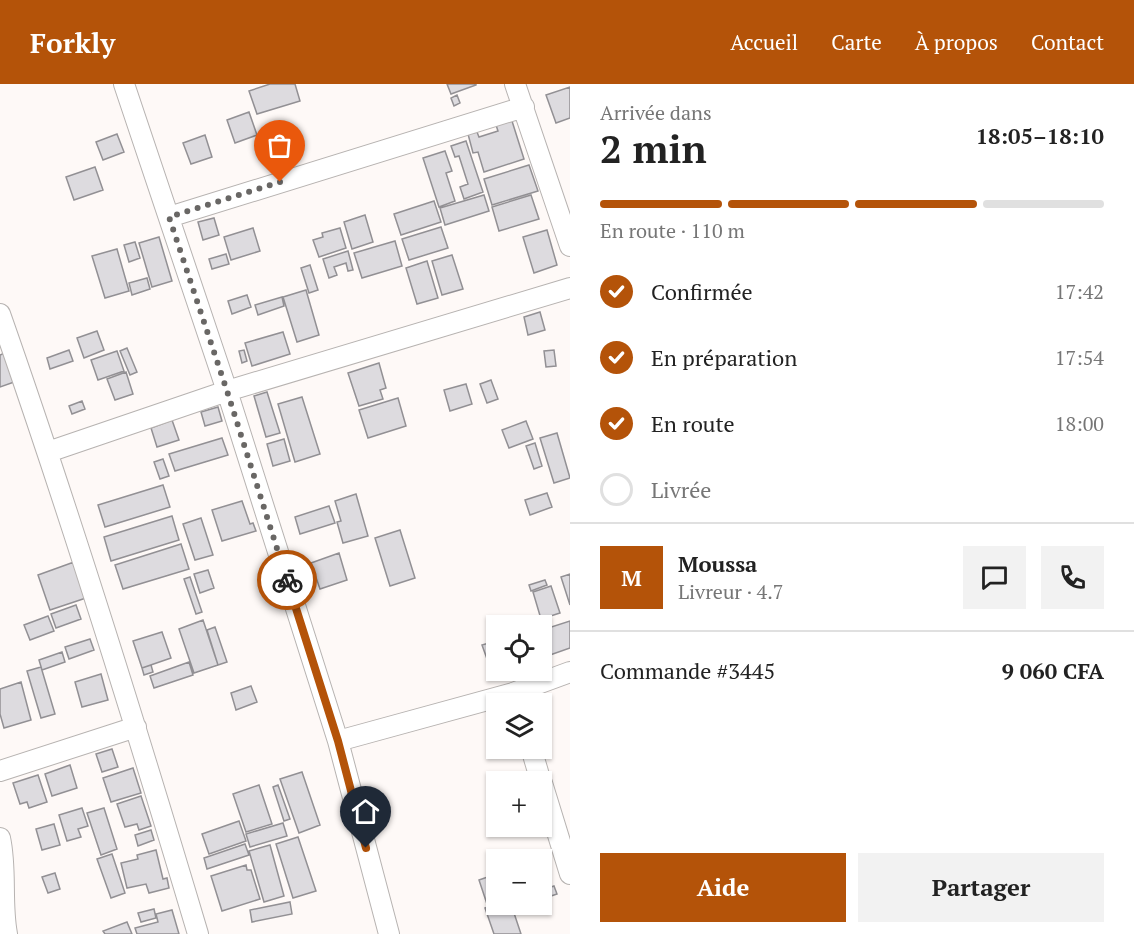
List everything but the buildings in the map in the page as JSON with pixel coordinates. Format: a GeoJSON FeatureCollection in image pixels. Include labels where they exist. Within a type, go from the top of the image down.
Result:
{"type":"FeatureCollection","features":[{"type":"Feature","properties":{"kind":"street"},"geometry":{"type":"LineString","coordinates":[[124,84],[227,391],[338,741],[389,934]]}},
{"type":"Feature","properties":{"kind":"street"},"geometry":{"type":"LineString","coordinates":[[515,84],[570,246]]}},
{"type":"Feature","properties":{"kind":"street"},"geometry":{"type":"LineString","coordinates":[[169,217],[524,107]]}},
{"type":"Feature","properties":{"kind":"street"},"geometry":{"type":"LineString","coordinates":[[48,452],[227,391],[570,288]]}},
{"type":"Feature","properties":{"kind":"street"},"geometry":{"type":"LineString","coordinates":[[0,314],[48,452],[136,727],[198,934]]}},
{"type":"Feature","properties":{"kind":"street"},"geometry":{"type":"LineString","coordinates":[[526,693],[570,672]]}},
{"type":"Feature","properties":{"kind":"street"},"geometry":{"type":"LineString","coordinates":[[338,741],[486,705]]}},
{"type":"Feature","properties":{"kind":"street"},"geometry":{"type":"LineString","coordinates":[[0,771],[136,727]]}},
{"type":"Feature","properties":{"kind":"street"},"geometry":{"type":"LineString","coordinates":[[552,817],[570,874]]}},
{"type":"Feature","properties":{"kind":"street"},"geometry":{"type":"LineString","coordinates":[[0,838],[4,856],[4,918],[7,934]]}},
{"type":"Feature","properties":{"kind":"way so far"},"geometry":{"type":"LineString","coordinates":[[280,182],[169,217],[287,580]]}},
{"type":"Feature","properties":{"kind":"route"},"geometry":{"type":"LineString","coordinates":[[287,580],[338,741],[366,848]]}}]}
